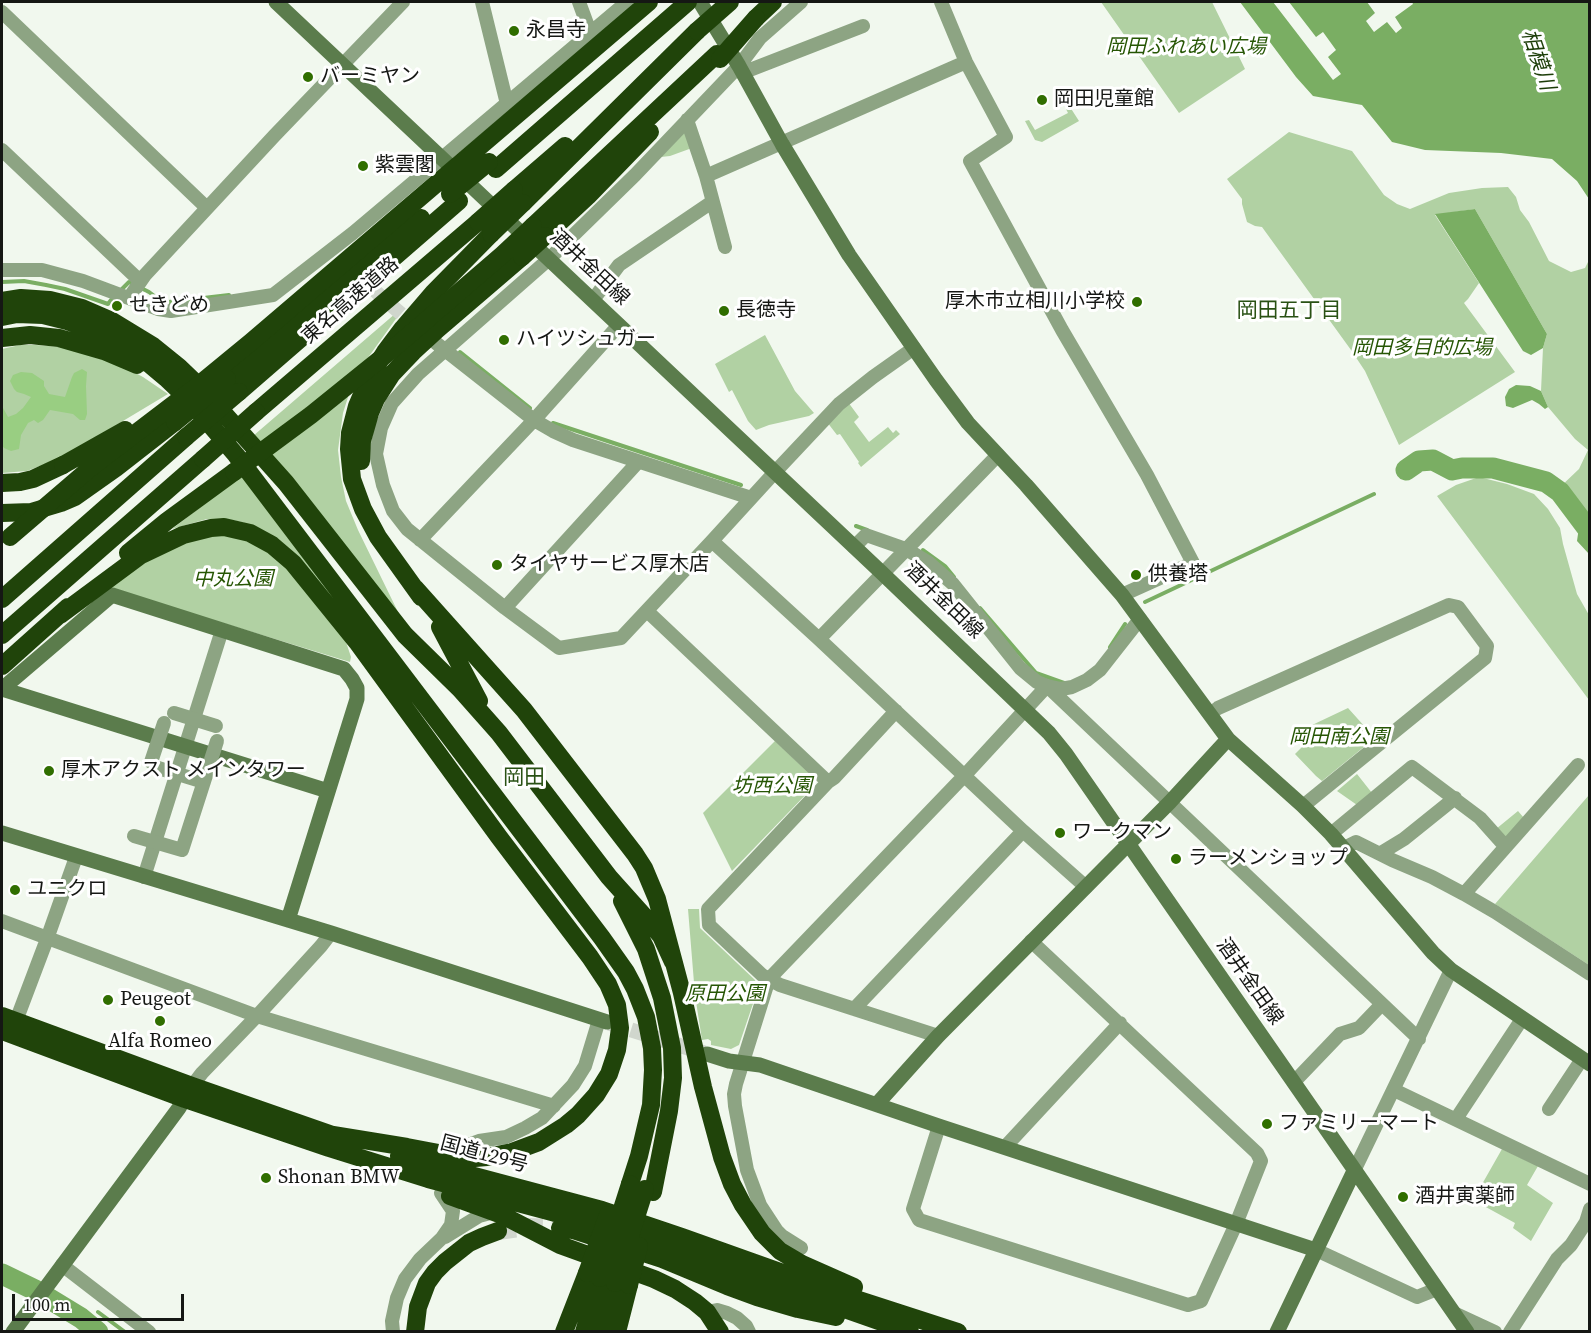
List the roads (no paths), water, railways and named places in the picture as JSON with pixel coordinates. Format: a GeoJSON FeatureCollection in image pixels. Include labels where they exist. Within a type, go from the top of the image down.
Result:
{"type":"FeatureCollection","features":[{"type":"Feature","properties":{"kind":"highway"},"geometry":{"type":"LineString","coordinates":[[2,513],[31,512],[61,504],[75,497],[230,379],[649,2]]}},
{"type":"Feature","properties":{"kind":"highway","name":"東名高速道路"},"geometry":{"type":"LineString","coordinates":[[2,635],[256,412],[484,228],[730,2]]}},
{"type":"Feature","properties":{"kind":"highway"},"geometry":{"type":"LineString","coordinates":[[2,666],[143,540],[311,415],[394,348],[502,255],[539,231],[773,2]]}},
{"type":"Feature","properties":{"kind":"highway","name":"東名高速道路"},"geometry":{"type":"LineString","coordinates":[[2,599],[186,437],[230,379],[493,166],[684,5]]}},
{"type":"Feature","properties":{"kind":"highway"},"geometry":{"type":"LineString","coordinates":[[484,228],[394,339],[375,368],[357,406],[350,433],[349,449],[352,479],[363,509],[378,537],[443,632],[469,683],[499,733]]}},
{"type":"Feature","properties":{"kind":"highway"},"geometry":{"type":"LineString","coordinates":[[392,557],[372,518],[363,486],[362,441],[370,412],[384,386],[407,357],[522,257],[539,231]]}},
{"type":"Feature","properties":{"kind":"highway"},"geometry":{"type":"LineString","coordinates":[[2,301],[35,298],[65,303],[126,328],[173,361],[214,401],[286,483],[405,635],[460,689],[499,733],[609,877],[661,936],[673,962]]}},
{"type":"Feature","properties":{"kind":"highway"},"geometry":{"type":"LineString","coordinates":[[2,317],[17,314],[37,315],[84,326],[127,348],[154,368],[202,414],[236,455],[428,707],[626,972],[641,1003],[649,1030],[652,1048],[652,1087],[644,1117],[637,1186],[608,1280],[584,1332]]}},
{"type":"Feature","properties":{"kind":"highway"},"geometry":{"type":"LineString","coordinates":[[2,338],[30,335],[75,342],[119,357],[151,372],[175,387]]}},
{"type":"Feature","properties":{"kind":"highway"},"geometry":{"type":"LineString","coordinates":[[2,483],[33,479],[63,465],[160,408],[230,379]]}},
{"type":"Feature","properties":{"kind":"highway"},"geometry":{"type":"LineString","coordinates":[[6,541],[94,465],[168,409],[230,379]]}},
{"type":"Feature","properties":{"kind":"highway"},"geometry":{"type":"LineString","coordinates":[[60,615],[124,566],[155,547],[183,535],[224,527],[238,529],[262,538],[282,553],[302,573],[357,642],[602,974],[613,994],[620,1028],[617,1050],[609,1074],[588,1105],[566,1125],[539,1142],[505,1154],[475,1158],[331,1142]]}},
{"type":"Feature","properties":{"kind":"highway"},"geometry":{"type":"LineString","coordinates":[[415,588],[524,710],[644,868],[657,899],[722,1157],[732,1184],[753,1220],[770,1243],[790,1258],[867,1292],[926,1322]]}},
{"type":"Feature","properties":{"kind":"highway"},"geometry":{"type":"LineString","coordinates":[[357,642],[415,691]]}},
{"type":"Feature","properties":{"kind":"highway"},"geometry":{"type":"LineString","coordinates":[[428,707],[454,776]]}},
{"type":"Feature","properties":{"kind":"highway"},"geometry":{"type":"LineString","coordinates":[[599,1332],[608,1280],[637,1186],[671,1094],[673,1064],[662,998],[646,949],[609,877]]}},
{"type":"Feature","properties":{"kind":"highway","name":"国道129号"},"geometry":{"type":"LineString","coordinates":[[6,1023],[188,1093],[331,1142],[428,1179],[535,1206],[613,1229],[903,1329]]}},
{"type":"Feature","properties":{"kind":"highway"},"geometry":{"type":"LineString","coordinates":[[331,1142],[392,1176],[494,1212],[560,1245],[666,1284],[684,1294],[707,1312],[720,1332]]}},
{"type":"Feature","properties":{"kind":"highway","name":"国道129号"},"geometry":{"type":"LineString","coordinates":[[331,1142],[440,1167],[602,1210],[791,1277],[958,1332]]}},
{"type":"Feature","properties":{"kind":"highway"},"geometry":{"type":"LineString","coordinates":[[560,1228],[573,1230],[662,1259],[757,1297],[798,1309],[903,1329]]}},
{"type":"Feature","properties":{"kind":"highway"},"geometry":{"type":"LineString","coordinates":[[415,1332],[415,1320],[420,1301],[427,1283],[435,1272],[469,1243],[498,1231]]}},
{"type":"Feature","properties":{"kind":"highway"},"geometry":{"type":"LineString","coordinates":[[564,1332],[608,1280]]}},
{"type":"Feature","properties":{"kind":"highway"},"geometry":{"type":"LineString","coordinates":[[608,1280],[617,1332]]}},
{"type":"Feature","properties":{"kind":"street","name":"酒井金田線"},"geometry":{"type":"LineString","coordinates":[[276,2],[1049,733],[1066,754],[1294,1082],[1437,1289],[1458,1324]]}},
{"type":"Feature","properties":{"kind":"street"},"geometry":{"type":"LineString","coordinates":[[135,288],[207,208],[403,2]]}},
{"type":"Feature","properties":{"kind":"street"},"geometry":{"type":"LineString","coordinates":[[482,2],[507,104]]}},
{"type":"Feature","properties":{"kind":"street"},"geometry":{"type":"LineString","coordinates":[[579,2],[590,32]]}},
{"type":"Feature","properties":{"kind":"street"},"geometry":{"type":"LineString","coordinates":[[2,150],[158,309],[171,311],[273,295],[334,256],[353,233],[627,2]]}},
{"type":"Feature","properties":{"kind":"street"},"geometry":{"type":"LineString","coordinates":[[700,2],[849,255],[914,348],[968,423],[1132,609],[1228,739],[1303,806],[1344,848],[1433,953],[1451,970],[1586,1061],[1550,1102]]}},
{"type":"Feature","properties":{"kind":"street"},"geometry":{"type":"LineString","coordinates":[[801,2],[760,38],[741,69],[549,259],[440,347],[392,403],[381,428],[376,454],[383,485],[393,511],[407,529],[559,648],[621,638],[839,404],[914,348]]}},
{"type":"Feature","properties":{"kind":"street"},"geometry":{"type":"LineString","coordinates":[[854,547],[866,535],[906,549],[929,563],[953,584],[1020,668],[1037,682],[1061,689],[1087,680],[1100,670],[1132,609],[1193,563],[1147,475],[1062,330],[970,161],[1006,137],[966,62],[941,2]]}},
{"type":"Feature","properties":{"kind":"street"},"geometry":{"type":"LineString","coordinates":[[2,12],[207,208]]}},
{"type":"Feature","properties":{"kind":"street"},"geometry":{"type":"LineString","coordinates":[[741,69],[863,26]]}},
{"type":"Feature","properties":{"kind":"street"},"geometry":{"type":"LineString","coordinates":[[706,176],[966,62]]}},
{"type":"Feature","properties":{"kind":"street"},"geometry":{"type":"LineString","coordinates":[[687,120],[706,176],[725,247]]}},
{"type":"Feature","properties":{"kind":"street"},"geometry":{"type":"LineString","coordinates":[[593,300],[619,265],[712,202]]}},
{"type":"Feature","properties":{"kind":"street"},"geometry":{"type":"LineString","coordinates":[[2,270],[42,270],[83,281],[135,288]]}},
{"type":"Feature","properties":{"kind":"street"},"geometry":{"type":"LineString","coordinates":[[420,540],[534,420],[619,325]]}},
{"type":"Feature","properties":{"kind":"street"},"geometry":{"type":"LineString","coordinates":[[440,347],[534,420],[553,431],[638,462],[751,498]]}},
{"type":"Feature","properties":{"kind":"street"},"geometry":{"type":"LineString","coordinates":[[819,639],[998,455]]}},
{"type":"Feature","properties":{"kind":"street"},"geometry":{"type":"LineString","coordinates":[[505,608],[638,462]]}},
{"type":"Feature","properties":{"kind":"street"},"geometry":{"type":"LineString","coordinates":[[712,541],[1086,887]]}},
{"type":"Feature","properties":{"kind":"street"},"geometry":{"type":"LineString","coordinates":[[2,689],[112,595],[344,669],[357,688],[357,699],[288,920]]}},
{"type":"Feature","properties":{"kind":"street"},"geometry":{"type":"LineString","coordinates":[[1210,714],[1218,708],[1449,604],[1458,607],[1487,646],[1485,658],[1303,806]]}},
{"type":"Feature","properties":{"kind":"street"},"geometry":{"type":"LineString","coordinates":[[647,611],[828,782]]}},
{"type":"Feature","properties":{"kind":"street"},"geometry":{"type":"LineString","coordinates":[[144,877],[222,630]]}},
{"type":"Feature","properties":{"kind":"street"},"geometry":{"type":"LineString","coordinates":[[801,1248],[782,1236],[767,1218],[752,1187],[735,1106],[736,1084],[769,979],[965,776],[1047,686]]}},
{"type":"Feature","properties":{"kind":"street"},"geometry":{"type":"LineString","coordinates":[[1047,686],[1419,1039]]}},
{"type":"Feature","properties":{"kind":"street"},"geometry":{"type":"LineString","coordinates":[[2,689],[328,791]]}},
{"type":"Feature","properties":{"kind":"street"},"geometry":{"type":"LineString","coordinates":[[896,711],[708,909],[709,925],[762,975],[780,985],[938,1036]]}},
{"type":"Feature","properties":{"kind":"street"},"geometry":{"type":"LineString","coordinates":[[204,782],[153,765],[169,718],[216,726]]}},
{"type":"Feature","properties":{"kind":"street"},"geometry":{"type":"LineString","coordinates":[[877,1104],[938,1036],[1170,802],[1228,739]]}},
{"type":"Feature","properties":{"kind":"street"},"geometry":{"type":"LineString","coordinates":[[134,836],[183,850],[217,741]]}},
{"type":"Feature","properties":{"kind":"street"},"geometry":{"type":"LineString","coordinates":[[1464,894],[1578,765]]}},
{"type":"Feature","properties":{"kind":"street"},"geometry":{"type":"LineString","coordinates":[[1330,834],[1412,767],[1480,818],[1505,846]]}},
{"type":"Feature","properties":{"kind":"street"},"geometry":{"type":"LineString","coordinates":[[1381,853],[1404,839],[1455,798]]}},
{"type":"Feature","properties":{"kind":"street"},"geometry":{"type":"LineString","coordinates":[[854,1009],[1023,831]]}},
{"type":"Feature","properties":{"kind":"street"},"geometry":{"type":"LineString","coordinates":[[2,833],[331,933],[603,1021],[585,1066],[573,1084],[542,1118],[506,1137],[479,1141],[444,1154]]}},
{"type":"Feature","properties":{"kind":"street"},"geometry":{"type":"LineString","coordinates":[[1344,848],[1356,842],[1432,877],[1464,894],[1590,974]]}},
{"type":"Feature","properties":{"kind":"street"},"geometry":{"type":"LineString","coordinates":[[6,1023],[47,939],[76,857]]}},
{"type":"Feature","properties":{"kind":"street"},"geometry":{"type":"LineString","coordinates":[[2,921],[257,1016],[554,1106]]}},
{"type":"Feature","properties":{"kind":"street"},"geometry":{"type":"LineString","coordinates":[[17,1325],[202,1073],[257,1016],[331,933]]}},
{"type":"Feature","properties":{"kind":"street"},"geometry":{"type":"LineString","coordinates":[[939,1126],[913,1209],[919,1220],[1188,1305],[1201,1301],[1236,1224],[1261,1161],[1257,1153],[1032,941]]}},
{"type":"Feature","properties":{"kind":"street"},"geometry":{"type":"LineString","coordinates":[[1277,1332],[1451,970]]}},
{"type":"Feature","properties":{"kind":"street"},"geometry":{"type":"LineString","coordinates":[[1294,1082],[1340,1034],[1359,1028],[1382,1004]]}},
{"type":"Feature","properties":{"kind":"street"},"geometry":{"type":"LineString","coordinates":[[1456,1119],[1522,1019]]}},
{"type":"Feature","properties":{"kind":"street"},"geometry":{"type":"LineString","coordinates":[[1005,1147],[1120,1023]]}},
{"type":"Feature","properties":{"kind":"street"},"geometry":{"type":"LineString","coordinates":[[707,1054],[729,1061],[760,1065],[1316,1250],[1417,1297],[1437,1289]]}},
{"type":"Feature","properties":{"kind":"street"},"geometry":{"type":"LineString","coordinates":[[1394,1090],[1590,1184]]}},
{"type":"Feature","properties":{"kind":"street"},"geometry":{"type":"LineString","coordinates":[[393,1332],[392,1321],[397,1298],[405,1279],[420,1259],[447,1232],[453,1218],[453,1211],[441,1193]]}},
{"type":"Feature","properties":{"kind":"street"},"geometry":{"type":"LineString","coordinates":[[1510,1332],[1557,1259],[1571,1245],[1586,1222],[1590,1209]]}},
{"type":"Feature","properties":{"kind":"street"},"geometry":{"type":"LineString","coordinates":[[434,1245],[468,1221],[494,1212]]}},
{"type":"Feature","properties":{"kind":"street"},"geometry":{"type":"LineString","coordinates":[[62,1265],[149,1332]]}},
{"type":"Feature","properties":{"kind":"street"},"geometry":{"type":"LineString","coordinates":[[707,1312],[717,1310],[727,1313],[737,1318],[749,1332]]}},
{"type":"Feature","properties":{"kind":"street"},"geometry":{"type":"LineString","coordinates":[[1458,1324],[1495,1332]]}},
{"type":"Feature","properties":{"kind":"water","name":"相模川"},"geometry":{"type":"Polygon","coordinates":[[[1240,2],[1273,2],[1333,80],[1341,74],[1328,57],[1336,50],[1323,32],[1316,37],[1289,2],[1367,2],[1375,13],[1366,21],[1374,32],[1387,22],[1396,33],[1402,28],[1395,17],[1413,4],[1412,2],[1589,2],[1589,199],[1577,181],[1552,159],[1501,153],[1425,150],[1392,142],[1362,105],[1313,96],[1240,2]]]}},
{"type":"Feature","properties":{"kind":"water"},"geometry":{"type":"Polygon","coordinates":[[[1475,209],[1547,334],[1543,348],[1531,355],[1523,351],[1435,214],[1475,209]]]}},
{"type":"Feature","properties":{"kind":"water"},"geometry":{"type":"Polygon","coordinates":[[[1516,385],[1530,386],[1541,391],[1548,407],[1545,409],[1532,400],[1513,408],[1506,406],[1505,397],[1509,389],[1516,385]]]}},
{"type":"Feature","properties":{"kind":"water"},"geometry":{"type":"Polygon","coordinates":[[[1546,482],[1567,496],[1580,514],[1589,521],[1589,554],[1577,541],[1579,527],[1576,518],[1560,493],[1545,488],[1546,482]]]}},
{"type":"Feature","properties":{"kind":"waterway"},"geometry":{"type":"LineString","coordinates":[[2,282],[24,281],[65,289],[108,304],[111,300]]}},
{"type":"Feature","properties":{"kind":"waterway"},"geometry":{"type":"LineString","coordinates":[[121,290],[129,282],[169,302],[229,295]]}},
{"type":"Feature","properties":{"kind":"waterway"},"geometry":{"type":"LineString","coordinates":[[460,352],[530,408]]}},
{"type":"Feature","properties":{"kind":"waterway"},"geometry":{"type":"LineString","coordinates":[[553,423],[741,485]]}},
{"type":"Feature","properties":{"kind":"waterway"},"geometry":{"type":"LineString","coordinates":[[1406,470],[1419,461],[1433,460],[1452,470],[1493,468],[1546,482],[1560,492],[1590,532]]}},
{"type":"Feature","properties":{"kind":"waterway"},"geometry":{"type":"LineString","coordinates":[[1145,602],[1374,494]]}},
{"type":"Feature","properties":{"kind":"waterway"},"geometry":{"type":"LineString","coordinates":[[856,526],[867,530]]}},
{"type":"Feature","properties":{"kind":"waterway"},"geometry":{"type":"LineString","coordinates":[[923,550],[945,566],[954,577]]}},
{"type":"Feature","properties":{"kind":"waterway"},"geometry":{"type":"LineString","coordinates":[[980,608],[1036,673],[1064,683]]}},
{"type":"Feature","properties":{"kind":"waterway"},"geometry":{"type":"LineString","coordinates":[[1110,647],[1125,624]]}},
{"type":"Feature","properties":{"kind":"waterway"},"geometry":{"type":"LineString","coordinates":[[2,1274],[35,1290],[81,1318],[98,1332]]}},
{"type":"Feature","properties":{"kind":"waterway"},"geometry":{"type":"LineString","coordinates":[[98,1312],[125,1332]]}},
{"type":"Feature","properties":{"kind":"tunnel"},"geometry":{"type":"LineString","coordinates":[[359,277],[415,326]]}},
{"type":"Feature","properties":{"kind":"tunnel"},"geometry":{"type":"LineString","coordinates":[[609,1023],[704,1053]]}},
{"type":"Feature","properties":{"kind":"tunnel"},"geometry":{"type":"LineString","coordinates":[[498,1231],[529,1227],[560,1228]]}},
{"type":"Feature","properties":{"kind":"place","name":"永昌寺"},"geometry":{"type":"Point","coordinates":[514,31]}},
{"type":"Feature","properties":{"kind":"place","name":"バーミヤン"},"geometry":{"type":"Point","coordinates":[308,77]}},
{"type":"Feature","properties":{"kind":"place","name":"岡田児童館"},"geometry":{"type":"Point","coordinates":[1042,100]}},
{"type":"Feature","properties":{"kind":"place","name":"紫雲閣"},"geometry":{"type":"Point","coordinates":[363,166]}},
{"type":"Feature","properties":{"kind":"place","name":"厚木市立相川小学校"},"geometry":{"type":"Point","coordinates":[1137,302]}},
{"type":"Feature","properties":{"kind":"place","name":"せきどめ"},"geometry":{"type":"Point","coordinates":[117,306]}},
{"type":"Feature","properties":{"kind":"place","name":"長徳寺"},"geometry":{"type":"Point","coordinates":[724,311]}},
{"type":"Feature","properties":{"kind":"place","name":"ハイツシュガー"},"geometry":{"type":"Point","coordinates":[504,340]}},
{"type":"Feature","properties":{"kind":"place","name":"タイヤサービス厚木店"},"geometry":{"type":"Point","coordinates":[497,565]}},
{"type":"Feature","properties":{"kind":"place","name":"供養塔"},"geometry":{"type":"Point","coordinates":[1136,575]}},
{"type":"Feature","properties":{"kind":"place","name":"厚木アクスト メインタワー"},"geometry":{"type":"Point","coordinates":[49,771]}},
{"type":"Feature","properties":{"kind":"place","name":"ワークマン"},"geometry":{"type":"Point","coordinates":[1060,833]}},
{"type":"Feature","properties":{"kind":"place","name":"ラーメンショップ"},"geometry":{"type":"Point","coordinates":[1176,859]}},
{"type":"Feature","properties":{"kind":"place","name":"ユニクロ"},"geometry":{"type":"Point","coordinates":[15,890]}},
{"type":"Feature","properties":{"kind":"place","name":"Peugeot"},"geometry":{"type":"Point","coordinates":[108,1000]}},
{"type":"Feature","properties":{"kind":"place","name":"Alfa Romeo"},"geometry":{"type":"Point","coordinates":[160,1021]}},
{"type":"Feature","properties":{"kind":"place","name":"ファミリーマート"},"geometry":{"type":"Point","coordinates":[1267,1124]}},
{"type":"Feature","properties":{"kind":"place","name":"Shonan BMW"},"geometry":{"type":"Point","coordinates":[266,1178]}},
{"type":"Feature","properties":{"kind":"place","name":"酒井寅薬師"},"geometry":{"type":"Point","coordinates":[1403,1197]}},
{"type":"Feature","properties":{"kind":"district","name":"岡田五丁目"},"geometry":{"type":"Point","coordinates":[1289,312]}},
{"type":"Feature","properties":{"kind":"district","name":"岡田"},"geometry":{"type":"Point","coordinates":[524,779]}},
{"type":"Feature","properties":{"kind":"park label","name":"岡田ふれあい広場"},"geometry":{"type":"Point","coordinates":[1186,48]}},
{"type":"Feature","properties":{"kind":"park label","name":"岡田多目的広場"},"geometry":{"type":"Point","coordinates":[1422,349]}},
{"type":"Feature","properties":{"kind":"park label","name":"中丸公園"},"geometry":{"type":"Point","coordinates":[233,580]}},
{"type":"Feature","properties":{"kind":"park label","name":"岡田南公園"},"geometry":{"type":"Point","coordinates":[1339,738]}},
{"type":"Feature","properties":{"kind":"park label","name":"坊西公園"},"geometry":{"type":"Point","coordinates":[772,787]}},
{"type":"Feature","properties":{"kind":"park label","name":"原田公園"},"geometry":{"type":"Point","coordinates":[725,995]}}]}
